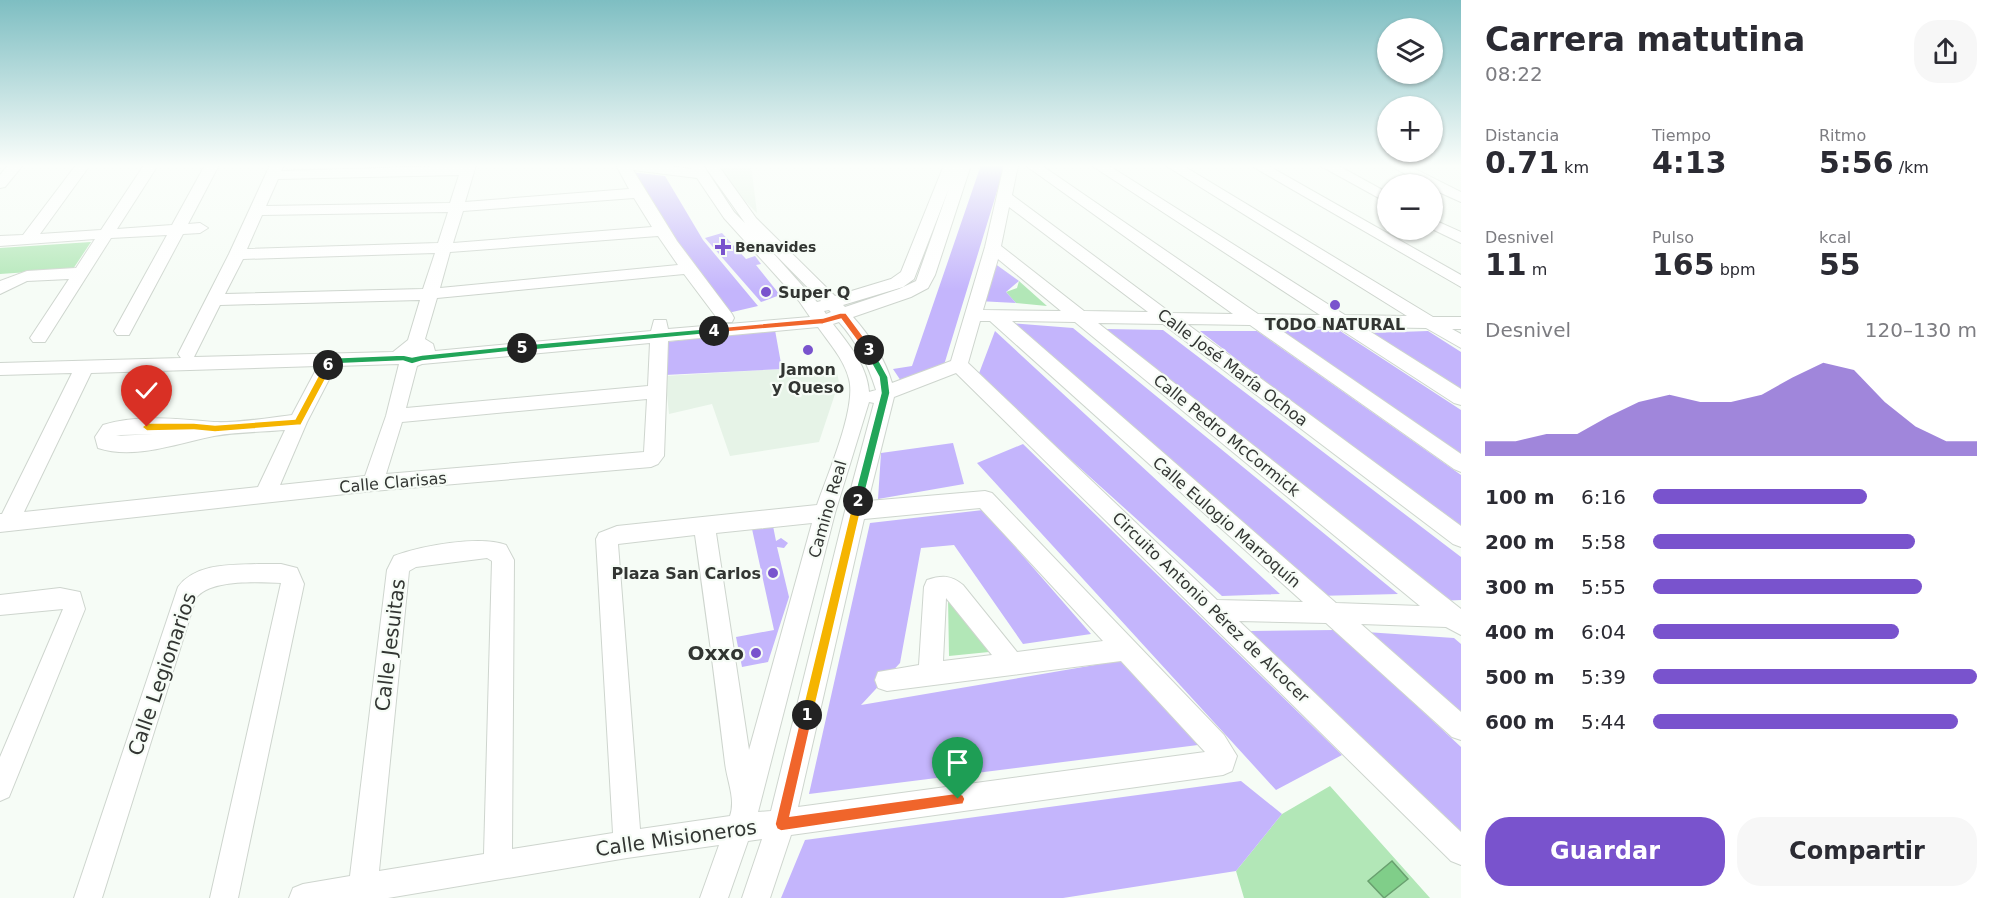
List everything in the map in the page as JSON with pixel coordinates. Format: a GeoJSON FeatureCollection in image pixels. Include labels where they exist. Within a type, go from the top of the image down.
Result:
{"type":"FeatureCollection","features":[{"type":"Feature","properties":{"kind":"street"},"geometry":{"type":"LineString","coordinates":[[28,239],[52,207]]}},
{"type":"Feature","properties":{"kind":"street"},"geometry":{"type":"LineString","coordinates":[[39,338],[124,207]]}},
{"type":"Feature","properties":{"kind":"street"},"geometry":{"type":"LineString","coordinates":[[123,331],[189,207]]}},
{"type":"Feature","properties":{"kind":"street"},"geometry":{"type":"LineString","coordinates":[[187,354],[237,254],[257,207]]}},
{"type":"Feature","properties":{"kind":"street"},"geometry":{"type":"LineString","coordinates":[[255,211],[456,207],[373,483]]}},
{"type":"Feature","properties":{"kind":"street"},"geometry":{"type":"LineString","coordinates":[[646,207],[687,269],[726,318]]}},
{"type":"Feature","properties":{"kind":"street","name":"Camino Real"},"geometry":{"type":"LineString","coordinates":[[714,898],[747,805],[825,513],[860,402],[859,381],[852,362],[805,297],[729,215],[724,207]]}},
{"type":"Feature","properties":{"kind":"street"},"geometry":{"type":"LineString","coordinates":[[738,207],[837,309],[874,358],[883,377],[886,393]]}},
{"type":"Feature","properties":{"kind":"street"},"geometry":{"type":"LineString","coordinates":[[837,309],[897,283],[908,275],[935,207]]}},
{"type":"Feature","properties":{"kind":"street"},"geometry":{"type":"LineString","coordinates":[[0,369],[330,362],[413,352],[818,315],[922,284],[949,207]]}},
{"type":"Feature","properties":{"kind":"street"},"geometry":{"type":"LineString","coordinates":[[860,402],[959,365],[993,247],[1002,207]]}},
{"type":"Feature","properties":{"kind":"street","name":"Calle José María Ochoa"},"geometry":{"type":"LineString","coordinates":[[1019,207],[1461,538]]}},
{"type":"Feature","properties":{"kind":"street"},"geometry":{"type":"LineString","coordinates":[[1092,207],[1461,464]]}},
{"type":"Feature","properties":{"kind":"street"},"geometry":{"type":"LineString","coordinates":[[1164,207],[1461,398]]}},
{"type":"Feature","properties":{"kind":"street"},"geometry":{"type":"LineString","coordinates":[[1245,207],[1450,325]]}},
{"type":"Feature","properties":{"kind":"street"},"geometry":{"type":"LineString","coordinates":[[1257,207],[1450,325],[1461,342]]}},
{"type":"Feature","properties":{"kind":"street"},"geometry":{"type":"LineString","coordinates":[[1330,207],[1461,282]]}},
{"type":"Feature","properties":{"kind":"street"},"geometry":{"type":"LineString","coordinates":[[0,241],[200,228]]}},
{"type":"Feature","properties":{"kind":"street"},"geometry":{"type":"LineString","coordinates":[[1443,229],[1461,238]]}},
{"type":"Feature","properties":{"kind":"street"},"geometry":{"type":"LineString","coordinates":[[237,254],[443,248],[661,231]]}},
{"type":"Feature","properties":{"kind":"street","name":"Calle Pedro McCormick"},"geometry":{"type":"LineString","coordinates":[[993,247],[1458,620]]}},
{"type":"Feature","properties":{"kind":"street"},"geometry":{"type":"LineString","coordinates":[[214,300],[429,294],[687,269]]}},
{"type":"Feature","properties":{"kind":"street"},"geometry":{"type":"LineString","coordinates":[[0,289],[9,280],[17,278],[82,273]]}},
{"type":"Feature","properties":{"kind":"street"},"geometry":{"type":"LineString","coordinates":[[660,330],[726,318],[818,315]]}},
{"type":"Feature","properties":{"kind":"street"},"geometry":{"type":"LineString","coordinates":[[972,315],[1450,325]]}},
{"type":"Feature","properties":{"kind":"street","name":"Calle Eulogio Marroquín"},"geometry":{"type":"LineString","coordinates":[[993,315],[1461,728]]}},
{"type":"Feature","properties":{"kind":"street","name":"Calle Clarisas"},"geometry":{"type":"LineString","coordinates":[[5,523],[373,483],[651,459],[654,456],[660,330]]}},
{"type":"Feature","properties":{"kind":"street"},"geometry":{"type":"LineString","coordinates":[[0,357],[413,352]]}},
{"type":"Feature","properties":{"kind":"street"},"geometry":{"type":"LineString","coordinates":[[265,495],[298,422],[330,362]]}},
{"type":"Feature","properties":{"kind":"street","name":"Circuito Antonio Pérez de Alcocer"},"geometry":{"type":"LineString","coordinates":[[959,365],[1461,851]]}},
{"type":"Feature","properties":{"kind":"street"},"geometry":{"type":"LineString","coordinates":[[5,523],[84,368]]}},
{"type":"Feature","properties":{"kind":"street"},"geometry":{"type":"LineString","coordinates":[[395,416],[656,392]]}},
{"type":"Feature","properties":{"kind":"street","name":"Camino Real"},"geometry":{"type":"LineString","coordinates":[[756,898],[781,824],[855,511],[886,393]]}},
{"type":"Feature","properties":{"kind":"street"},"geometry":{"type":"LineString","coordinates":[[215,429],[298,422]]}},
{"type":"Feature","properties":{"kind":"street"},"geometry":{"type":"LineString","coordinates":[[855,511],[986,499],[1126,649]]}},
{"type":"Feature","properties":{"kind":"street"},"geometry":{"type":"LineString","coordinates":[[627,844],[607,539],[617,535],[825,513]]}},
{"type":"Feature","properties":{"kind":"street"},"geometry":{"type":"LineString","coordinates":[[704,526],[727,674],[739,772],[747,805]]}},
{"type":"Feature","properties":{"kind":"street","name":"Calle Jesuitas"},"geometry":{"type":"LineString","coordinates":[[363,887],[398,570],[402,562],[414,558],[487,549],[498,551],[503,560],[498,864]]}},
{"type":"Feature","properties":{"kind":"street","name":"Calle Legionarios"},"geometry":{"type":"LineString","coordinates":[[88,898],[186,594],[192,584],[204,579],[277,572],[289,575],[292,584],[224,898]]}},
{"type":"Feature","properties":{"kind":"street"},"geometry":{"type":"LineString","coordinates":[[930,675],[935,587],[942,585],[948,586],[959,597],[1012,664]]}},
{"type":"Feature","properties":{"kind":"street"},"geometry":{"type":"LineString","coordinates":[[0,605],[60,598],[72,599],[74,609],[0,788]]}},
{"type":"Feature","properties":{"kind":"street"},"geometry":{"type":"LineString","coordinates":[[1214,610],[1458,620]]}},
{"type":"Feature","properties":{"kind":"street"},"geometry":{"type":"LineString","coordinates":[[887,680],[1126,649]]}},
{"type":"Feature","properties":{"kind":"street","name":"Calle Misioneros"},"geometry":{"type":"LineString","coordinates":[[303,898],[627,844],[1223,762],[1224,756],[1126,649]]}},
{"type":"Feature","properties":{"kind":"shaded area"},"geometry":{"type":"Polygon","coordinates":[[[91,242],[73,269],[0,274],[0,248],[91,242]]]}},
{"type":"Feature","properties":{"kind":"shaded area"},"geometry":{"type":"Polygon","coordinates":[[[1019,281],[1047,306],[1016,303],[1006,292],[1017,288],[1019,281]]]}},
{"type":"Feature","properties":{"kind":"shaded area"},"geometry":{"type":"Polygon","coordinates":[[[782,369],[836,369],[839,382],[819,442],[730,456],[712,404],[669,414],[665,376],[782,369]]]}},
{"type":"Feature","properties":{"kind":"shaded area"},"geometry":{"type":"Polygon","coordinates":[[[948,598],[989,652],[949,656],[948,598]]]}},
{"type":"Feature","properties":{"kind":"shaded area"},"geometry":{"type":"Polygon","coordinates":[[[1330,786],[1430,898],[1244,898],[1236,871],[1282,814],[1330,786]]]}},
{"type":"Feature","properties":{"kind":"shaded area"},"geometry":{"type":"Polygon","coordinates":[[[1392,861],[1408,879],[1384,898],[1368,881],[1392,861]]]}},
{"type":"Feature","properties":{"kind":"building"},"geometry":{"type":"Polygon","coordinates":[[[652,207],[683,207],[703,240],[758,306],[728,313],[678,248],[652,207]]]}},
{"type":"Feature","properties":{"kind":"building"},"geometry":{"type":"Polygon","coordinates":[[[967,207],[992,207],[944,365],[901,381],[893,369],[912,366],[967,207]]]}},
{"type":"Feature","properties":{"kind":"building"},"geometry":{"type":"Polygon","coordinates":[[[722,233],[746,259],[755,256],[761,264],[756,265],[780,295],[761,302],[705,238],[722,233]]]}},
{"type":"Feature","properties":{"kind":"building"},"geometry":{"type":"Polygon","coordinates":[[[994,263],[1019,281],[1006,292],[1016,303],[978,301],[994,263]]]}},
{"type":"Feature","properties":{"kind":"building"},"geometry":{"type":"Polygon","coordinates":[[[1009,323],[1073,328],[1398,594],[1316,596],[1009,323]]]}},
{"type":"Feature","properties":{"kind":"building"},"geometry":{"type":"Polygon","coordinates":[[[1105,329],[1163,330],[1461,557],[1461,600],[1439,601],[1105,329]]]}},
{"type":"Feature","properties":{"kind":"building"},"geometry":{"type":"Polygon","coordinates":[[[1337,329],[1461,410],[1461,457],[1279,331],[1337,329]]]}},
{"type":"Feature","properties":{"kind":"building"},"geometry":{"type":"Polygon","coordinates":[[[775,330],[782,369],[665,375],[666,342],[775,330]]]}},
{"type":"Feature","properties":{"kind":"building"},"geometry":{"type":"Polygon","coordinates":[[[995,331],[1280,594],[1222,596],[978,376],[995,331]]]}},
{"type":"Feature","properties":{"kind":"building"},"geometry":{"type":"Polygon","coordinates":[[[1200,331],[1257,331],[1461,475],[1461,532],[1200,331]]]}},
{"type":"Feature","properties":{"kind":"building"},"geometry":{"type":"Polygon","coordinates":[[[1428,331],[1461,352],[1461,390],[1370,333],[1428,331]]]}},
{"type":"Feature","properties":{"kind":"building"},"geometry":{"type":"Polygon","coordinates":[[[953,443],[964,484],[878,499],[881,453],[953,443]]]}},
{"type":"Feature","properties":{"kind":"building"},"geometry":{"type":"Polygon","coordinates":[[[1023,444],[1342,755],[1276,790],[977,463],[1023,444]]]}},
{"type":"Feature","properties":{"kind":"building"},"geometry":{"type":"Polygon","coordinates":[[[983,510],[1091,634],[1023,644],[954,545],[921,548],[900,663],[861,705],[1124,660],[1198,745],[809,794],[870,523],[983,510]]]}},
{"type":"Feature","properties":{"kind":"building","name":"Plaza San Carlos"},"geometry":{"type":"Polygon","coordinates":[[[773,526],[776,541],[781,538],[788,543],[784,548],[777,547],[789,597],[768,662],[742,667],[736,637],[774,630],[752,529],[773,526]]]}},
{"type":"Feature","properties":{"kind":"building"},"geometry":{"type":"Polygon","coordinates":[[[1335,630],[1461,747],[1461,837],[1249,631],[1335,630]]]}},
{"type":"Feature","properties":{"kind":"building"},"geometry":{"type":"Polygon","coordinates":[[[1366,632],[1454,638],[1461,644],[1461,714],[1366,632]]]}},
{"type":"Feature","properties":{"kind":"building"},"geometry":{"type":"Polygon","coordinates":[[[1241,781],[1282,814],[1236,871],[1063,898],[781,898],[805,840],[1241,781]]]}},
{"type":"Feature","properties":{"kind":"place","name":"Benavides"},"geometry":{"type":"Point","coordinates":[723,247]}},
{"type":"Feature","properties":{"kind":"place","name":"Super Q"},"geometry":{"type":"Point","coordinates":[766,292]}},
{"type":"Feature","properties":{"kind":"place","name":"TODO NATURAL"},"geometry":{"type":"Point","coordinates":[1335,305]}},
{"type":"Feature","properties":{"kind":"place","name":"Jamon y Queso"},"geometry":{"type":"Point","coordinates":[808,350]}},
{"type":"Feature","properties":{"kind":"place","name":"Plaza San Carlos"},"geometry":{"type":"Point","coordinates":[773,573]}},
{"type":"Feature","properties":{"kind":"place","name":"Oxxo"},"geometry":{"type":"Point","coordinates":[756,653]}},
{"type":"Feature","properties":{"kind":"route"},"geometry":{"type":"LineString","coordinates":[[147,427],[194,426],[215,429],[298,422],[330,362],[403,358],[412,361],[422,358],[823,321],[843,315],[874,358],[883,377],[886,393],[855,511],[781,824],[958,799]]}}]}
